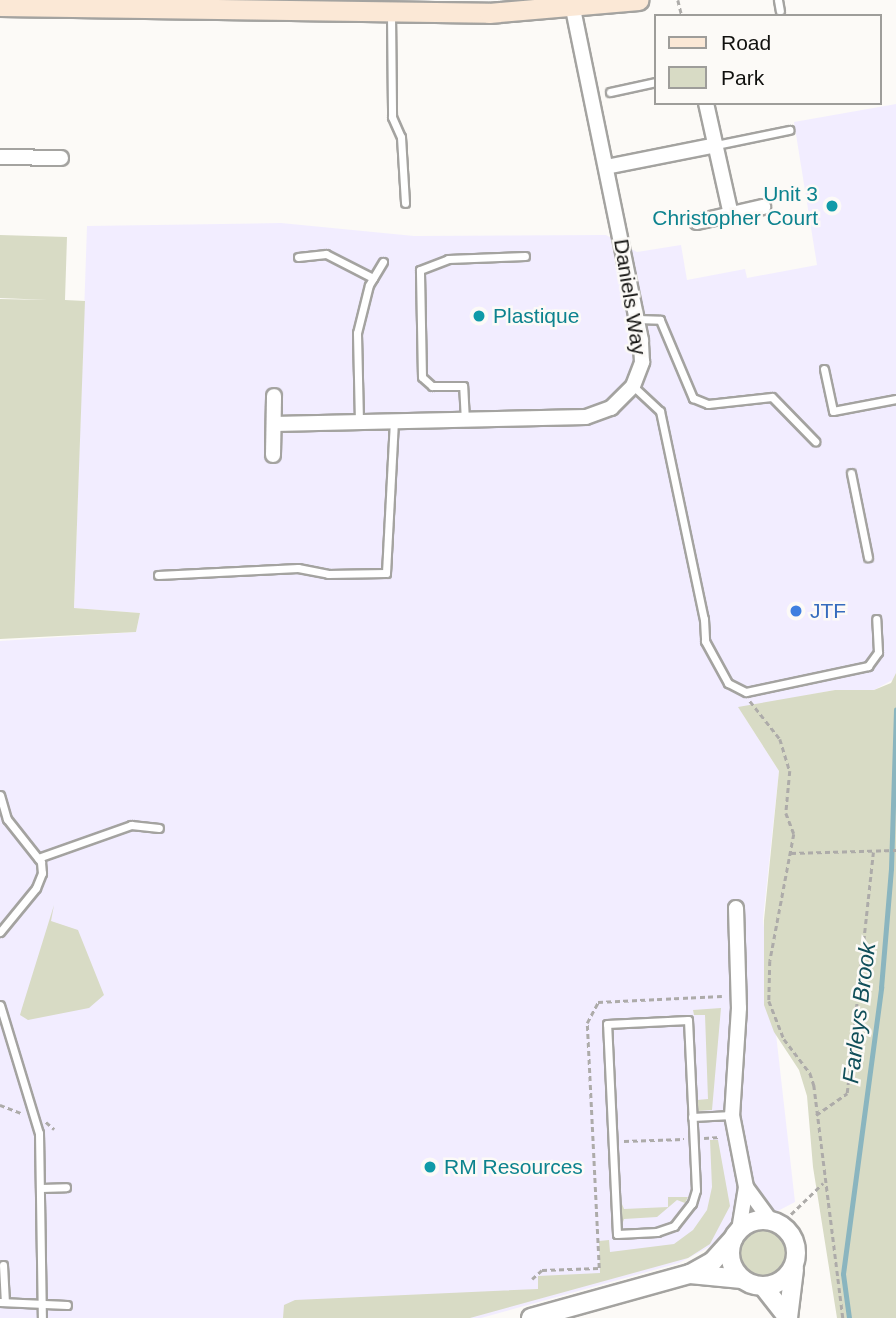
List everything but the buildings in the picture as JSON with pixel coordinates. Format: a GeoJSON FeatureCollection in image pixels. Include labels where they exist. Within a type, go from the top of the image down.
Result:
{"type":"FeatureCollection","features":[{"type":"Feature","properties":{"kind":"main road"},"geometry":{"type":"LineString","coordinates":[[0,4],[391,13],[573,9],[638,0]]}},
{"type":"Feature","properties":{"kind":"street","name":"Daniels Way"},"geometry":{"type":"LineString","coordinates":[[274,424],[586,417],[611,408],[633,386],[642,353],[637,319],[573,9]]}},
{"type":"Feature","properties":{"kind":"street"},"geometry":{"type":"LineString","coordinates":[[706,105],[731,215]]}},
{"type":"Feature","properties":{"kind":"street"},"geometry":{"type":"LineString","coordinates":[[606,167],[716,145]]}},
{"type":"Feature","properties":{"kind":"street"},"geometry":{"type":"LineString","coordinates":[[0,157],[61,158]]}},
{"type":"Feature","properties":{"kind":"street"},"geometry":{"type":"LineString","coordinates":[[697,222],[763,207]]}},
{"type":"Feature","properties":{"kind":"street"},"geometry":{"type":"LineString","coordinates":[[273,455],[274,396]]}},
{"type":"Feature","properties":{"kind":"street"},"geometry":{"type":"LineString","coordinates":[[736,908],[739,1008],[732,1115],[746,1187],[731,1260],[742,1279]]}},
{"type":"Feature","properties":{"kind":"street"},"geometry":{"type":"LineString","coordinates":[[746,1187],[794,1241],[795,1262],[788,1318]]}},
{"type":"Feature","properties":{"kind":"street"},"geometry":{"type":"LineString","coordinates":[[531,1318],[691,1274],[712,1261],[748,1223],[775,1222]]}},
{"type":"Feature","properties":{"kind":"street"},"geometry":{"type":"LineString","coordinates":[[763,1286],[783,1279],[795,1262]]}},
{"type":"Feature","properties":{"kind":"street"},"geometry":{"type":"LineString","coordinates":[[691,1274],[742,1279],[763,1286],[788,1318]]}},
{"type":"Feature","properties":{"kind":"lane"},"geometry":{"type":"LineString","coordinates":[[778,0],[780,11]]}},
{"type":"Feature","properties":{"kind":"lane"},"geometry":{"type":"LineString","coordinates":[[391,13],[392,117],[401,137],[405,203]]}},
{"type":"Feature","properties":{"kind":"lane"},"geometry":{"type":"LineString","coordinates":[[610,92],[654,82]]}},
{"type":"Feature","properties":{"kind":"lane"},"geometry":{"type":"LineString","coordinates":[[716,145],[789,130]]}},
{"type":"Feature","properties":{"kind":"lane"},"geometry":{"type":"LineString","coordinates":[[298,257],[327,254],[373,278]]}},
{"type":"Feature","properties":{"kind":"lane"},"geometry":{"type":"LineString","coordinates":[[465,421],[463,386],[432,386],[422,377],[420,270],[448,259],[525,256]]}},
{"type":"Feature","properties":{"kind":"lane"},"geometry":{"type":"LineString","coordinates":[[359,422],[357,332],[373,278],[383,262]]}},
{"type":"Feature","properties":{"kind":"lane"},"geometry":{"type":"LineString","coordinates":[[637,319],[660,320],[692,398],[708,404],[772,397],[815,441]]}},
{"type":"Feature","properties":{"kind":"lane"},"geometry":{"type":"LineString","coordinates":[[824,369],[833,411],[896,399]]}},
{"type":"Feature","properties":{"kind":"lane"},"geometry":{"type":"LineString","coordinates":[[633,386],[653,400],[663,422],[708,652],[728,683],[746,692],[868,666],[878,652],[876,619]]}},
{"type":"Feature","properties":{"kind":"lane"},"geometry":{"type":"LineString","coordinates":[[158,575],[298,568],[328,574],[386,573],[394,422]]}},
{"type":"Feature","properties":{"kind":"lane"},"geometry":{"type":"LineString","coordinates":[[851,473],[868,556]]}},
{"type":"Feature","properties":{"kind":"lane"},"geometry":{"type":"LineString","coordinates":[[0,795],[7,819],[38,858],[40,883],[0,932]]}},
{"type":"Feature","properties":{"kind":"lane"},"geometry":{"type":"LineString","coordinates":[[38,858],[131,825],[159,828]]}},
{"type":"Feature","properties":{"kind":"lane"},"geometry":{"type":"LineString","coordinates":[[0,1005],[39,1133],[43,1318]]}},
{"type":"Feature","properties":{"kind":"lane"},"geometry":{"type":"LineString","coordinates":[[688,1020],[692,1117],[696,1190],[687,1215],[657,1232],[617,1234],[607,1024],[688,1020]]}},
{"type":"Feature","properties":{"kind":"lane"},"geometry":{"type":"LineString","coordinates":[[692,1117],[732,1115]]}},
{"type":"Feature","properties":{"kind":"lane"},"geometry":{"type":"LineString","coordinates":[[41,1188],[66,1187]]}},
{"type":"Feature","properties":{"kind":"lane"},"geometry":{"type":"LineString","coordinates":[[4,1265],[3,1302],[67,1305]]}},
{"type":"Feature","properties":{"kind":"path"},"geometry":{"type":"LineString","coordinates":[[746,692],[788,756],[786,813],[794,834],[770,961],[769,1001],[784,1039],[810,1073],[842,1318]]}},
{"type":"Feature","properties":{"kind":"path"},"geometry":{"type":"LineString","coordinates":[[791,853],[893,850]]}},
{"type":"Feature","properties":{"kind":"path"},"geometry":{"type":"LineString","coordinates":[[816,1115],[847,1093],[873,852]]}},
{"type":"Feature","properties":{"kind":"path"},"geometry":{"type":"LineString","coordinates":[[532,1279],[542,1270],[599,1268],[587,1023],[598,1002],[722,996]]}},
{"type":"Feature","properties":{"kind":"path"},"geometry":{"type":"LineString","coordinates":[[593,1143],[720,1137]]}},
{"type":"Feature","properties":{"kind":"path"},"geometry":{"type":"LineString","coordinates":[[775,1222],[824,1183]]}},
{"type":"Feature","properties":{"kind":"shaded area"},"geometry":{"type":"Polygon","coordinates":[[[896,104],[896,678],[874,690],[835,690],[739,708],[779,771],[763,919],[795,1202],[679,1263],[481,1318],[0,1318],[0,641],[136,632],[140,613],[74,608],[87,226],[281,223],[414,236],[606,235],[637,252],[681,245],[687,280],[745,269],[747,278],[817,265],[794,122],[896,104]]]}},
{"type":"Feature","properties":{"kind":"green space"},"geometry":{"type":"Polygon","coordinates":[[[0,235],[67,237],[65,300],[85,301],[74,608],[140,613],[136,632],[0,639],[0,299],[48,300],[0,298],[0,235]]]}},
{"type":"Feature","properties":{"kind":"green space"},"geometry":{"type":"Polygon","coordinates":[[[896,673],[896,1318],[837,1318],[813,1167],[807,1096],[799,1070],[774,1032],[764,1005],[764,920],[779,771],[738,707],[835,690],[874,690],[891,683],[896,673]]]}},
{"type":"Feature","properties":{"kind":"green space"},"geometry":{"type":"Polygon","coordinates":[[[54,905],[51,921],[78,930],[104,995],[89,1008],[28,1020],[20,1015],[54,905]]]}},
{"type":"Feature","properties":{"kind":"green space"},"geometry":{"type":"Polygon","coordinates":[[[721,1008],[712,1110],[698,1111],[697,1100],[708,1099],[705,1015],[694,1015],[693,1010],[721,1008]]]}},
{"type":"Feature","properties":{"kind":"green space"},"geometry":{"type":"Polygon","coordinates":[[[710,1140],[718,1140],[730,1206],[710,1244],[688,1258],[470,1318],[283,1318],[284,1305],[295,1300],[538,1289],[538,1276],[600,1273],[599,1241],[609,1240],[610,1252],[674,1244],[693,1230],[707,1210],[712,1187],[710,1140]]]}},
{"type":"Feature","properties":{"kind":"green space"},"geometry":{"type":"Polygon","coordinates":[[[668,1197],[688,1197],[685,1203],[677,1200],[657,1217],[624,1219],[621,1228],[620,1199],[624,1209],[668,1207],[668,1197]]]}},
{"type":"Feature","properties":{"kind":"green space"},"geometry":{"type":"Polygon","coordinates":[[[763,1229],[781,1236],[788,1254],[781,1272],[763,1279],[745,1272],[738,1254],[745,1236],[763,1229]]]}},
{"type":"Feature","properties":{"kind":"waterway","name":"Farleys Brook"},"geometry":{"type":"LineString","coordinates":[[849,1318],[843,1274],[881,988],[891,869],[896,710]]}},
{"type":"Feature","properties":{"kind":"place","name":"Unit 3 Christopher Court"},"geometry":{"type":"Point","coordinates":[832,206]}},
{"type":"Feature","properties":{"kind":"place","name":"Plastique"},"geometry":{"type":"Point","coordinates":[479,316]}},
{"type":"Feature","properties":{"kind":"place","name":"JTF"},"geometry":{"type":"Point","coordinates":[796,611]}},
{"type":"Feature","properties":{"kind":"place","name":"RM Resources"},"geometry":{"type":"Point","coordinates":[430,1167]}}]}
